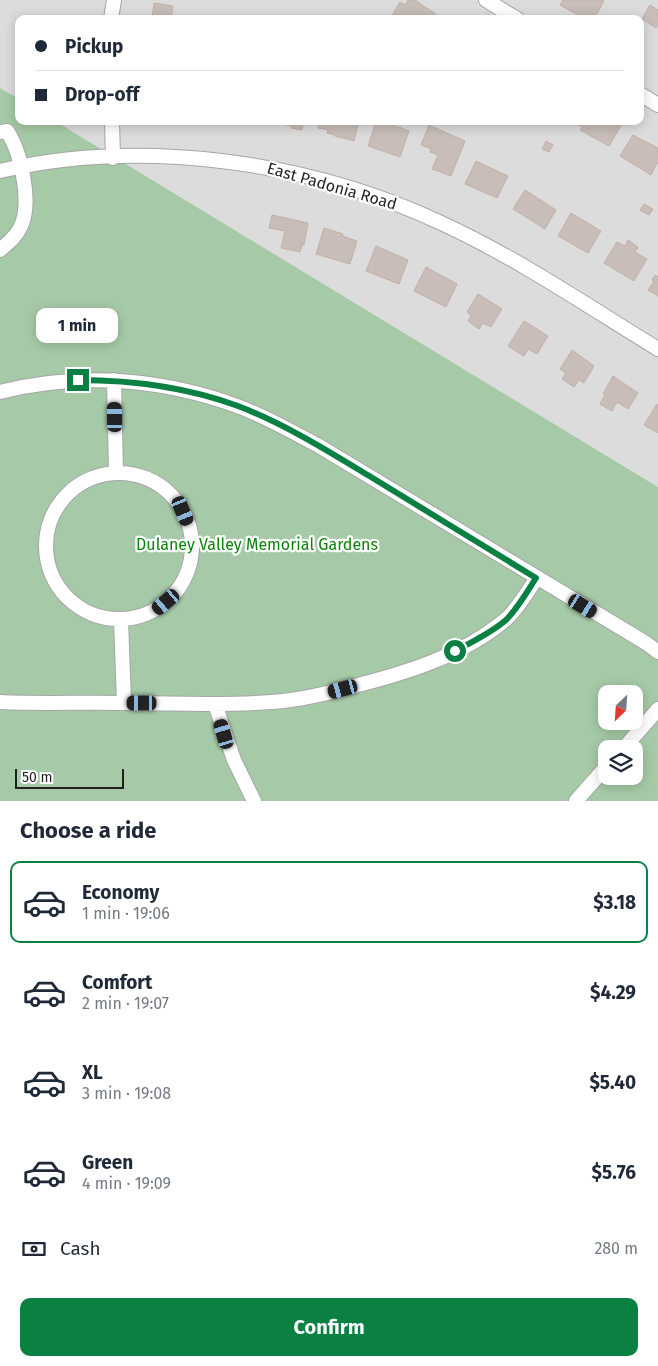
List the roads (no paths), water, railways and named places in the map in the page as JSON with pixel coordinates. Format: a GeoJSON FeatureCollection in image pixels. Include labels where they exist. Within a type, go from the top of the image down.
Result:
{"type":"FeatureCollection","features":[{"type":"Feature","properties":{"kind":"street"},"geometry":{"type":"LineString","coordinates":[[112,15],[114,0]]}},
{"type":"Feature","properties":{"kind":"street"},"geometry":{"type":"LineString","coordinates":[[486,0],[510,15]]}},
{"type":"Feature","properties":{"kind":"street"},"geometry":{"type":"LineString","coordinates":[[644,96],[658,104]]}},
{"type":"Feature","properties":{"kind":"street"},"geometry":{"type":"LineString","coordinates":[[112,125],[113,158]]}},
{"type":"Feature","properties":{"kind":"street"},"geometry":{"type":"LineString","coordinates":[[0,132],[7,131],[14,141],[21,166],[26,204],[25,216],[20,228],[0,250]]}},
{"type":"Feature","properties":{"kind":"street","name":"East Padonia Road"},"geometry":{"type":"LineString","coordinates":[[0,171],[54,162],[158,157],[194,159],[296,173],[376,196],[465,234],[511,259],[658,349]]}},
{"type":"Feature","properties":{"kind":"street"},"geometry":{"type":"LineString","coordinates":[[0,392],[45,383],[78,380],[114,380],[163,386],[202,394],[238,406],[275,422],[319,446],[658,652]]}},
{"type":"Feature","properties":{"kind":"street"},"geometry":{"type":"LineString","coordinates":[[114,380],[116,473]]}},
{"type":"Feature","properties":{"kind":"street"},"geometry":{"type":"LineString","coordinates":[[116,473],[138,476],[158,484],[173,496],[183,511],[190,527],[192,542],[191,559],[185,578],[175,594],[157,609],[139,617],[121,620],[98,617],[80,608],[67,598],[56,585],[49,569],[46,553],[46,534],[52,516],[63,499],[78,485],[97,476],[116,473]]}},
{"type":"Feature","properties":{"kind":"street"},"geometry":{"type":"LineString","coordinates":[[0,702],[214,704],[273,702],[324,694],[382,679],[442,658],[481,638],[506,619],[536,578]]}},
{"type":"Feature","properties":{"kind":"street"},"geometry":{"type":"LineString","coordinates":[[121,620],[124,703]]}},
{"type":"Feature","properties":{"kind":"street"},"geometry":{"type":"LineString","coordinates":[[214,704],[227,742],[254,801]]}},
{"type":"Feature","properties":{"kind":"street"},"geometry":{"type":"LineString","coordinates":[[631,740],[658,709]]}},
{"type":"Feature","properties":{"kind":"street"},"geometry":{"type":"LineString","coordinates":[[576,801],[598,776]]}},
{"type":"Feature","properties":{"kind":"park label","name":"Dulaney Valley Memorial Gardens"},"geometry":{"type":"Point","coordinates":[257,544]}}]}
